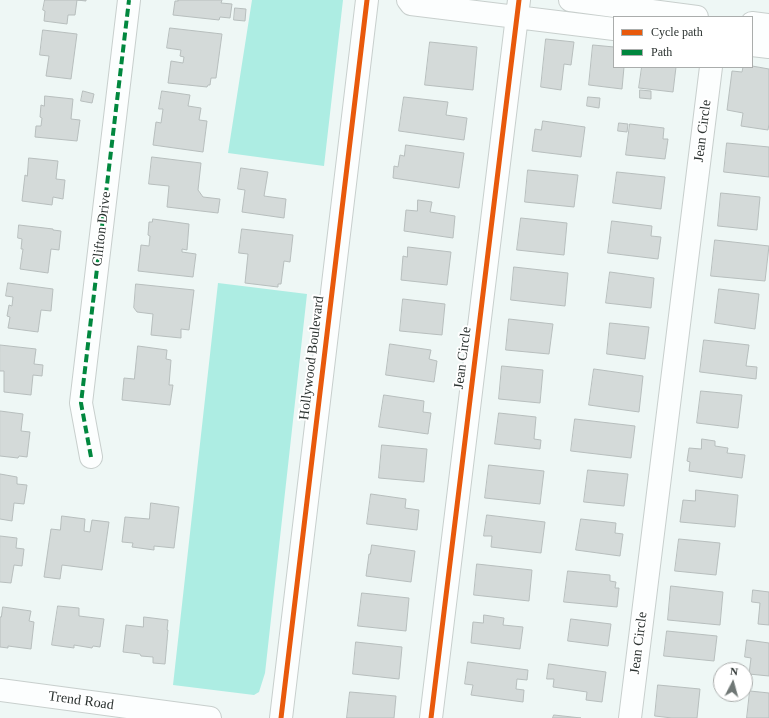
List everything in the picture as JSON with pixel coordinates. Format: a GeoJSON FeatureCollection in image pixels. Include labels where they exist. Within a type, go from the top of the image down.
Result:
{"type":"FeatureCollection","features":[{"type":"Feature","properties":{"kind":"street","name":"Clifton Drive"},"geometry":{"type":"LineString","coordinates":[[91,457],[80,403],[129,0]]}},
{"type":"Feature","properties":{"kind":"street","name":"Hollywood Boulevard"},"geometry":{"type":"LineString","coordinates":[[281,718],[367,0]]}},
{"type":"Feature","properties":{"kind":"street"},"geometry":{"type":"LineString","coordinates":[[408,0],[411,4],[518,9],[613,29]]}},
{"type":"Feature","properties":{"kind":"street"},"geometry":{"type":"LineString","coordinates":[[570,0],[690,16]]}},
{"type":"Feature","properties":{"kind":"street","name":"Jean Circle"},"geometry":{"type":"LineString","coordinates":[[431,718],[518,9]]}},
{"type":"Feature","properties":{"kind":"street"},"geometry":{"type":"LineString","coordinates":[[753,23],[769,25]]}},
{"type":"Feature","properties":{"kind":"street"},"geometry":{"type":"LineString","coordinates":[[753,45],[769,47]]}},
{"type":"Feature","properties":{"kind":"street","name":"Jean Circle"},"geometry":{"type":"LineString","coordinates":[[630,718],[710,68]]}},
{"type":"Feature","properties":{"kind":"street","name":"Trend Road"},"geometry":{"type":"LineString","coordinates":[[0,690],[210,718]]}},
{"type":"Feature","properties":{"kind":"green space"},"geometry":{"type":"Polygon","coordinates":[[[252,0],[343,0],[324,166],[228,153],[252,0]]]}},
{"type":"Feature","properties":{"kind":"green space"},"geometry":{"type":"Polygon","coordinates":[[[218,283],[307,294],[265,673],[259,692],[254,695],[173,685],[218,283]]]}},
{"type":"Feature","properties":{"kind":"building"},"geometry":{"type":"Polygon","coordinates":[[[45,0],[77,0],[75,15],[68,15],[67,24],[44,21],[45,11],[43,10],[45,0]]]}},
{"type":"Feature","properties":{"kind":"building"},"geometry":{"type":"Polygon","coordinates":[[[222,0],[221,3],[232,4],[230,18],[220,17],[219,20],[173,15],[175,1],[222,0]]]}},
{"type":"Feature","properties":{"kind":"building"},"geometry":{"type":"Polygon","coordinates":[[[235,8],[246,9],[245,21],[234,20],[235,8]]]}},
{"type":"Feature","properties":{"kind":"building"},"geometry":{"type":"Polygon","coordinates":[[[170,28],[222,34],[216,78],[211,78],[210,85],[207,87],[168,83],[171,61],[183,63],[184,57],[180,56],[181,50],[167,48],[170,28]]]}},
{"type":"Feature","properties":{"kind":"building"},"geometry":{"type":"Polygon","coordinates":[[[43,30],[77,34],[71,79],[46,76],[49,56],[40,55],[43,30]]]}},
{"type":"Feature","properties":{"kind":"building"},"geometry":{"type":"Polygon","coordinates":[[[546,39],[574,42],[571,65],[564,64],[561,90],[541,87],[546,39]]]}},
{"type":"Feature","properties":{"kind":"building"},"geometry":{"type":"Polygon","coordinates":[[[430,42],[477,47],[473,90],[425,85],[430,42]]]}},
{"type":"Feature","properties":{"kind":"building"},"geometry":{"type":"Polygon","coordinates":[[[593,45],[613,47],[613,68],[624,68],[622,89],[589,85],[593,45]]]}},
{"type":"Feature","properties":{"kind":"building"},"geometry":{"type":"Polygon","coordinates":[[[753,66],[769,69],[768,130],[741,126],[743,113],[727,110],[732,71],[742,72],[743,68],[753,68],[753,66]]]}},
{"type":"Feature","properties":{"kind":"building"},"geometry":{"type":"Polygon","coordinates":[[[642,68],[676,68],[673,92],[639,88],[642,68]]]}},
{"type":"Feature","properties":{"kind":"building"},"geometry":{"type":"Polygon","coordinates":[[[640,90],[651,91],[651,99],[640,98],[640,90]]]}},
{"type":"Feature","properties":{"kind":"building"},"geometry":{"type":"Polygon","coordinates":[[[83,91],[94,94],[92,103],[81,101],[83,91]]]}},
{"type":"Feature","properties":{"kind":"building"},"geometry":{"type":"Polygon","coordinates":[[[162,91],[190,95],[188,106],[201,108],[199,120],[207,121],[203,152],[153,145],[156,122],[161,123],[163,109],[159,109],[162,91]]]}},
{"type":"Feature","properties":{"kind":"building"},"geometry":{"type":"Polygon","coordinates":[[[45,96],[73,99],[71,119],[80,120],[77,141],[35,137],[36,126],[41,126],[41,105],[44,106],[45,96]]]}},
{"type":"Feature","properties":{"kind":"building"},"geometry":{"type":"Polygon","coordinates":[[[404,97],[448,102],[446,115],[467,118],[464,140],[399,131],[404,97]]]}},
{"type":"Feature","properties":{"kind":"building"},"geometry":{"type":"Polygon","coordinates":[[[588,97],[600,98],[599,108],[587,106],[588,97]]]}},
{"type":"Feature","properties":{"kind":"building"},"geometry":{"type":"Polygon","coordinates":[[[543,121],[585,127],[581,157],[532,151],[535,129],[541,130],[543,121]]]}},
{"type":"Feature","properties":{"kind":"building"},"geometry":{"type":"Polygon","coordinates":[[[619,123],[628,124],[627,132],[618,131],[619,123]]]}},
{"type":"Feature","properties":{"kind":"building"},"geometry":{"type":"Polygon","coordinates":[[[630,124],[664,128],[663,139],[668,139],[665,159],[626,155],[630,124]]]}},
{"type":"Feature","properties":{"kind":"building"},"geometry":{"type":"Polygon","coordinates":[[[727,143],[769,147],[769,177],[724,172],[727,143]]]}},
{"type":"Feature","properties":{"kind":"building"},"geometry":{"type":"Polygon","coordinates":[[[406,145],[464,153],[459,188],[393,178],[394,166],[398,167],[400,155],[404,156],[406,145]]]}},
{"type":"Feature","properties":{"kind":"building"},"geometry":{"type":"Polygon","coordinates":[[[152,157],[201,163],[198,190],[203,197],[220,199],[218,213],[167,207],[169,186],[149,184],[152,157]]]}},
{"type":"Feature","properties":{"kind":"building"},"geometry":{"type":"Polygon","coordinates":[[[29,158],[58,161],[56,179],[65,180],[63,199],[53,197],[52,205],[22,201],[25,175],[27,176],[29,158]]]}},
{"type":"Feature","properties":{"kind":"building"},"geometry":{"type":"Polygon","coordinates":[[[241,168],[268,172],[264,196],[286,199],[284,218],[242,212],[245,190],[238,189],[241,168]]]}},
{"type":"Feature","properties":{"kind":"building"},"geometry":{"type":"Polygon","coordinates":[[[528,170],[578,175],[574,207],[525,202],[528,170]]]}},
{"type":"Feature","properties":{"kind":"building"},"geometry":{"type":"Polygon","coordinates":[[[617,172],[665,177],[661,209],[613,203],[617,172]]]}},
{"type":"Feature","properties":{"kind":"building"},"geometry":{"type":"Polygon","coordinates":[[[721,193],[760,197],[757,230],[718,226],[721,193]]]}},
{"type":"Feature","properties":{"kind":"building"},"geometry":{"type":"Polygon","coordinates":[[[418,200],[432,202],[430,212],[455,216],[453,238],[404,231],[406,210],[417,211],[418,200]]]}},
{"type":"Feature","properties":{"kind":"building"},"geometry":{"type":"Polygon","coordinates":[[[521,218],[567,223],[564,255],[517,250],[521,218]]]}},
{"type":"Feature","properties":{"kind":"building"},"geometry":{"type":"Polygon","coordinates":[[[153,219],[189,224],[187,250],[182,249],[182,252],[196,254],[193,277],[138,271],[141,245],[149,246],[149,222],[152,222],[153,219]]]}},
{"type":"Feature","properties":{"kind":"building"},"geometry":{"type":"Polygon","coordinates":[[[612,221],[652,226],[651,236],[661,237],[658,259],[608,253],[612,221]]]}},
{"type":"Feature","properties":{"kind":"building"},"geometry":{"type":"Polygon","coordinates":[[[19,225],[61,231],[59,250],[51,249],[48,273],[20,269],[23,249],[21,249],[22,239],[18,238],[19,225]]]}},
{"type":"Feature","properties":{"kind":"building"},"geometry":{"type":"Polygon","coordinates":[[[242,229],[293,235],[290,262],[284,261],[281,284],[278,284],[278,287],[245,283],[248,254],[239,253],[242,229]]]}},
{"type":"Feature","properties":{"kind":"building"},"geometry":{"type":"Polygon","coordinates":[[[715,240],[769,246],[765,281],[711,276],[715,240]]]}},
{"type":"Feature","properties":{"kind":"building"},"geometry":{"type":"Polygon","coordinates":[[[408,247],[451,252],[447,285],[401,280],[403,256],[407,257],[408,247]]]}},
{"type":"Feature","properties":{"kind":"building"},"geometry":{"type":"Polygon","coordinates":[[[514,267],[568,273],[565,306],[511,300],[514,267]]]}},
{"type":"Feature","properties":{"kind":"building"},"geometry":{"type":"Polygon","coordinates":[[[610,272],[654,278],[651,308],[606,303],[610,272]]]}},
{"type":"Feature","properties":{"kind":"building"},"geometry":{"type":"Polygon","coordinates":[[[8,283],[53,289],[51,311],[41,310],[38,332],[8,328],[10,317],[7,316],[9,305],[12,306],[13,297],[6,296],[8,283]]]}},
{"type":"Feature","properties":{"kind":"building"},"geometry":{"type":"Polygon","coordinates":[[[136,284],[194,290],[189,330],[181,329],[181,338],[151,335],[153,314],[137,312],[134,308],[136,284]]]}},
{"type":"Feature","properties":{"kind":"building"},"geometry":{"type":"Polygon","coordinates":[[[719,289],[759,294],[755,329],[715,323],[719,289]]]}},
{"type":"Feature","properties":{"kind":"building"},"geometry":{"type":"Polygon","coordinates":[[[403,299],[445,304],[442,335],[400,331],[403,299]]]}},
{"type":"Feature","properties":{"kind":"building"},"geometry":{"type":"Polygon","coordinates":[[[509,319],[553,324],[549,354],[506,350],[509,319]]]}},
{"type":"Feature","properties":{"kind":"building"},"geometry":{"type":"Polygon","coordinates":[[[610,323],[649,327],[645,359],[607,354],[610,323]]]}},
{"type":"Feature","properties":{"kind":"building"},"geometry":{"type":"Polygon","coordinates":[[[704,340],[749,345],[746,366],[757,367],[756,379],[700,372],[704,340]]]}},
{"type":"Feature","properties":{"kind":"building"},"geometry":{"type":"Polygon","coordinates":[[[390,344],[431,350],[429,359],[437,361],[434,382],[386,375],[390,344]]]}},
{"type":"Feature","properties":{"kind":"building"},"geometry":{"type":"Polygon","coordinates":[[[0,345],[36,349],[34,364],[43,365],[42,376],[33,375],[31,395],[4,392],[4,371],[0,371],[0,345]]]}},
{"type":"Feature","properties":{"kind":"building"},"geometry":{"type":"Polygon","coordinates":[[[138,346],[167,350],[166,359],[171,360],[169,385],[173,385],[170,405],[122,400],[124,378],[134,379],[138,346]]]}},
{"type":"Feature","properties":{"kind":"building"},"geometry":{"type":"Polygon","coordinates":[[[502,366],[543,370],[540,403],[499,399],[502,366]]]}},
{"type":"Feature","properties":{"kind":"building"},"geometry":{"type":"Polygon","coordinates":[[[594,369],[643,376],[639,412],[589,405],[594,369]]]}},
{"type":"Feature","properties":{"kind":"building"},"geometry":{"type":"Polygon","coordinates":[[[701,391],[742,395],[738,428],[697,423],[701,391]]]}},
{"type":"Feature","properties":{"kind":"building"},"geometry":{"type":"Polygon","coordinates":[[[384,395],[424,401],[423,412],[431,413],[428,434],[379,427],[384,395]]]}},
{"type":"Feature","properties":{"kind":"building"},"geometry":{"type":"Polygon","coordinates":[[[0,411],[23,414],[21,431],[30,432],[27,457],[19,456],[18,458],[0,456],[0,411]]]}},
{"type":"Feature","properties":{"kind":"building"},"geometry":{"type":"Polygon","coordinates":[[[499,413],[536,417],[534,439],[541,440],[540,449],[495,444],[499,413]]]}},
{"type":"Feature","properties":{"kind":"building"},"geometry":{"type":"Polygon","coordinates":[[[575,419],[635,426],[631,458],[571,451],[575,419]]]}},
{"type":"Feature","properties":{"kind":"building"},"geometry":{"type":"Polygon","coordinates":[[[702,439],[715,441],[715,446],[728,448],[727,453],[745,455],[742,478],[689,471],[690,462],[687,461],[689,448],[701,449],[702,439]]]}},
{"type":"Feature","properties":{"kind":"building"},"geometry":{"type":"Polygon","coordinates":[[[382,445],[427,449],[424,482],[379,478],[382,445]]]}},
{"type":"Feature","properties":{"kind":"building"},"geometry":{"type":"Polygon","coordinates":[[[489,465],[544,471],[540,504],[485,498],[489,465]]]}},
{"type":"Feature","properties":{"kind":"building"},"geometry":{"type":"Polygon","coordinates":[[[588,470],[628,474],[624,506],[584,502],[588,470]]]}},
{"type":"Feature","properties":{"kind":"building"},"geometry":{"type":"Polygon","coordinates":[[[0,474],[17,477],[17,484],[27,485],[24,504],[14,503],[12,521],[0,519],[0,474]]]}},
{"type":"Feature","properties":{"kind":"building"},"geometry":{"type":"Polygon","coordinates":[[[696,490],[738,495],[735,527],[680,522],[683,500],[695,501],[696,490]]]}},
{"type":"Feature","properties":{"kind":"building"},"geometry":{"type":"Polygon","coordinates":[[[371,494],[406,499],[405,508],[419,510],[417,530],[367,524],[371,494]]]}},
{"type":"Feature","properties":{"kind":"building"},"geometry":{"type":"Polygon","coordinates":[[[151,503],[179,507],[174,548],[154,546],[154,550],[132,547],[133,543],[122,542],[125,517],[149,519],[151,503]]]}},
{"type":"Feature","properties":{"kind":"building"},"geometry":{"type":"Polygon","coordinates":[[[487,515],[545,522],[541,553],[491,547],[492,536],[484,536],[487,515]]]}},
{"type":"Feature","properties":{"kind":"building"},"geometry":{"type":"Polygon","coordinates":[[[62,516],[85,519],[84,531],[90,532],[92,520],[109,522],[102,570],[62,565],[60,579],[44,577],[51,529],[60,530],[62,516]]]}},
{"type":"Feature","properties":{"kind":"building"},"geometry":{"type":"Polygon","coordinates":[[[581,519],[616,523],[615,533],[623,534],[620,556],[576,550],[581,519]]]}},
{"type":"Feature","properties":{"kind":"building"},"geometry":{"type":"Polygon","coordinates":[[[0,536],[17,538],[16,548],[24,549],[22,566],[14,565],[11,583],[0,582],[0,536]]]}},
{"type":"Feature","properties":{"kind":"building"},"geometry":{"type":"Polygon","coordinates":[[[679,539],[720,543],[716,575],[675,571],[679,539]]]}},
{"type":"Feature","properties":{"kind":"building"},"geometry":{"type":"Polygon","coordinates":[[[372,545],[415,551],[411,582],[366,576],[369,554],[372,545]]]}},
{"type":"Feature","properties":{"kind":"building"},"geometry":{"type":"Polygon","coordinates":[[[477,564],[532,570],[529,601],[474,595],[477,564]]]}},
{"type":"Feature","properties":{"kind":"building"},"geometry":{"type":"Polygon","coordinates":[[[568,571],[610,575],[610,581],[616,582],[615,588],[619,588],[617,607],[564,602],[568,571]]]}},
{"type":"Feature","properties":{"kind":"building"},"geometry":{"type":"Polygon","coordinates":[[[671,586],[723,592],[720,625],[668,620],[671,586]]]}},
{"type":"Feature","properties":{"kind":"building"},"geometry":{"type":"Polygon","coordinates":[[[753,590],[769,592],[769,625],[758,624],[760,603],[752,602],[753,590]]]}},
{"type":"Feature","properties":{"kind":"building"},"geometry":{"type":"Polygon","coordinates":[[[362,593],[409,598],[406,631],[358,626],[362,593]]]}},
{"type":"Feature","properties":{"kind":"building"},"geometry":{"type":"Polygon","coordinates":[[[58,606],[79,608],[79,616],[104,619],[100,647],[93,646],[92,648],[74,645],[74,648],[52,645],[58,606]]]}},
{"type":"Feature","properties":{"kind":"building"},"geometry":{"type":"Polygon","coordinates":[[[3,607],[31,611],[29,621],[34,622],[31,649],[8,646],[8,648],[0,647],[0,617],[3,607]]]}},
{"type":"Feature","properties":{"kind":"building"},"geometry":{"type":"Polygon","coordinates":[[[484,615],[504,618],[503,625],[523,627],[520,649],[471,643],[473,622],[483,623],[484,615]]]}},
{"type":"Feature","properties":{"kind":"building"},"geometry":{"type":"Polygon","coordinates":[[[144,617],[168,620],[165,664],[153,663],[153,657],[123,652],[126,625],[143,627],[144,617]]]}},
{"type":"Feature","properties":{"kind":"building"},"geometry":{"type":"Polygon","coordinates":[[[571,619],[611,624],[608,646],[568,641],[571,619]]]}},
{"type":"Feature","properties":{"kind":"building"},"geometry":{"type":"Polygon","coordinates":[[[667,631],[717,636],[714,661],[664,656],[667,631]]]}},
{"type":"Feature","properties":{"kind":"building"},"geometry":{"type":"Polygon","coordinates":[[[747,640],[769,643],[769,676],[753,674],[753,662],[750,662],[751,658],[745,657],[747,640]]]}},
{"type":"Feature","properties":{"kind":"building"},"geometry":{"type":"Polygon","coordinates":[[[356,642],[402,647],[399,679],[353,674],[356,642]]]}},
{"type":"Feature","properties":{"kind":"building"},"geometry":{"type":"Polygon","coordinates":[[[468,662],[528,670],[527,680],[517,679],[516,689],[524,690],[523,702],[471,695],[473,685],[465,684],[468,662]]]}},
{"type":"Feature","properties":{"kind":"building"},"geometry":{"type":"Polygon","coordinates":[[[549,664],[606,672],[602,702],[586,700],[587,692],[553,687],[554,679],[547,679],[549,664]]]}},
{"type":"Feature","properties":{"kind":"building"},"geometry":{"type":"Polygon","coordinates":[[[658,685],[700,689],[697,718],[655,716],[658,685]]]}},
{"type":"Feature","properties":{"kind":"building"},"geometry":{"type":"Polygon","coordinates":[[[753,691],[769,693],[769,718],[747,718],[749,702],[753,702],[753,691]]]}},
{"type":"Feature","properties":{"kind":"building"},"geometry":{"type":"Polygon","coordinates":[[[350,692],[396,696],[394,718],[347,718],[350,692]]]}},
{"type":"Feature","properties":{"kind":"building"},"geometry":{"type":"Polygon","coordinates":[[[554,715],[581,718],[553,718],[554,715]]]}},
{"type":"Feature","properties":{"kind":"marked path"},"geometry":{"type":"LineString","coordinates":[[91,457],[81,403],[129,0]]}},
{"type":"Feature","properties":{"kind":"cycle path"},"geometry":{"type":"LineString","coordinates":[[281,718],[367,0]]}},
{"type":"Feature","properties":{"kind":"cycle path"},"geometry":{"type":"LineString","coordinates":[[431,718],[519,0]]}}]}
